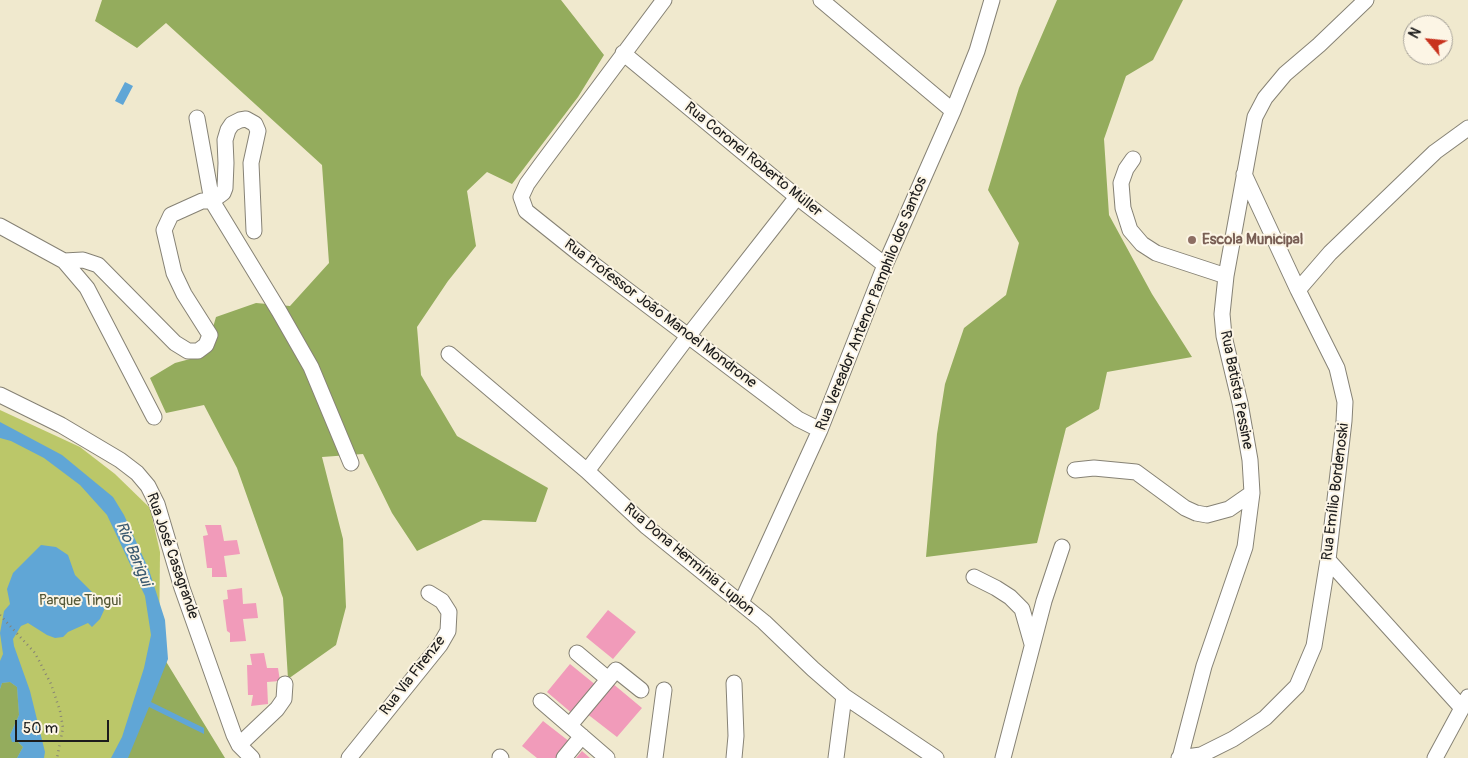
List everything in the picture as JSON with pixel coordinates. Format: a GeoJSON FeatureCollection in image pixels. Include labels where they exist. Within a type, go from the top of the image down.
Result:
{"type":"FeatureCollection","features":[{"type":"Feature","properties":{"kind":"street"},"geometry":{"type":"LineString","coordinates":[[623,53],[664,0]]}},
{"type":"Feature","properties":{"kind":"street"},"geometry":{"type":"LineString","coordinates":[[821,0],[953,111]]}},
{"type":"Feature","properties":{"kind":"street","name":"Rua Vereador Antenor Pamphilo dos Santos"},"geometry":{"type":"LineString","coordinates":[[741,603],[820,430],[885,265],[953,111],[977,51],[992,0]]}},
{"type":"Feature","properties":{"kind":"street","name":"Rua Batista Pessine"},"geometry":{"type":"LineString","coordinates":[[1180,758],[1204,666],[1245,547],[1252,493],[1250,460],[1242,413],[1224,336],[1222,314],[1226,276],[1255,117],[1265,98],[1285,74],[1319,46],[1366,0]]}},
{"type":"Feature","properties":{"kind":"street","name":"Rua Professor João Manoel Mondrone"},"geometry":{"type":"LineString","coordinates":[[623,53],[527,184],[520,198],[526,211],[798,419],[820,430]]}},
{"type":"Feature","properties":{"kind":"street","name":"Rua Coronel Roberto Müller"},"geometry":{"type":"LineString","coordinates":[[623,53],[797,197],[885,265]]}},
{"type":"Feature","properties":{"kind":"street"},"geometry":{"type":"LineString","coordinates":[[197,118],[212,202],[311,367],[351,463]]}},
{"type":"Feature","properties":{"kind":"street"},"geometry":{"type":"LineString","coordinates":[[64,261],[83,260],[98,265],[175,343],[188,351],[198,352],[206,345],[210,335],[184,294],[174,273],[164,230],[172,215],[202,201],[212,202],[223,193],[226,163],[225,140],[228,130],[232,124],[246,119],[252,121],[258,131],[251,163],[254,231]]}},
{"type":"Feature","properties":{"kind":"street"},"geometry":{"type":"LineString","coordinates":[[1298,290],[1330,253],[1428,158],[1468,128]]}},
{"type":"Feature","properties":{"kind":"street"},"geometry":{"type":"LineString","coordinates":[[1133,159],[1126,170],[1121,184],[1123,208],[1130,230],[1142,244],[1156,253],[1226,276]]}},
{"type":"Feature","properties":{"kind":"street","name":"Rua Emílio Bordenoski"},"geometry":{"type":"LineString","coordinates":[[1180,758],[1202,754],[1234,739],[1265,718],[1298,686],[1314,646],[1328,560],[1344,421],[1345,402],[1337,368],[1244,174]]}},
{"type":"Feature","properties":{"kind":"street"},"geometry":{"type":"LineString","coordinates":[[587,471],[689,335],[797,197]]}},
{"type":"Feature","properties":{"kind":"street"},"geometry":{"type":"LineString","coordinates":[[0,226],[64,261],[87,288],[154,417]]}},
{"type":"Feature","properties":{"kind":"street","name":"Rua Dona Hermínia Lupion"},"geometry":{"type":"LineString","coordinates":[[449,354],[587,471],[647,527],[764,622],[844,696],[936,758]]}},
{"type":"Feature","properties":{"kind":"street","name":"Rua José Casagrande"},"geometry":{"type":"LineString","coordinates":[[0,395],[61,425],[120,460],[137,473],[148,486],[157,504],[182,588],[234,735],[239,745],[252,758]]}},
{"type":"Feature","properties":{"kind":"street"},"geometry":{"type":"LineString","coordinates":[[1075,470],[1094,468],[1136,472],[1185,508],[1207,515],[1229,509],[1252,493]]}},
{"type":"Feature","properties":{"kind":"street"},"geometry":{"type":"LineString","coordinates":[[1003,758],[1044,601],[1062,547]]}},
{"type":"Feature","properties":{"kind":"street"},"geometry":{"type":"LineString","coordinates":[[1328,560],[1465,702],[1435,758]]}},
{"type":"Feature","properties":{"kind":"street"},"geometry":{"type":"LineString","coordinates":[[974,577],[1010,597],[1022,609],[1032,645]]}},
{"type":"Feature","properties":{"kind":"street","name":"Rua Via Firenze"},"geometry":{"type":"LineString","coordinates":[[348,758],[440,646],[448,631],[449,612],[442,601],[429,592]]}},
{"type":"Feature","properties":{"kind":"street"},"geometry":{"type":"LineString","coordinates":[[576,653],[608,679]]}},
{"type":"Feature","properties":{"kind":"street"},"geometry":{"type":"LineString","coordinates":[[570,725],[616,670],[642,690]]}},
{"type":"Feature","properties":{"kind":"street"},"geometry":{"type":"LineString","coordinates":[[734,683],[736,736],[734,758]]}},
{"type":"Feature","properties":{"kind":"street"},"geometry":{"type":"LineString","coordinates":[[239,745],[284,699],[285,684]]}},
{"type":"Feature","properties":{"kind":"street"},"geometry":{"type":"LineString","coordinates":[[655,758],[664,690]]}},
{"type":"Feature","properties":{"kind":"street"},"geometry":{"type":"LineString","coordinates":[[836,758],[844,696]]}},
{"type":"Feature","properties":{"kind":"street"},"geometry":{"type":"LineString","coordinates":[[541,700],[607,758]]}},
{"type":"Feature","properties":{"kind":"street"},"geometry":{"type":"LineString","coordinates":[[564,758],[582,736]]}},
{"type":"Feature","properties":{"kind":"path"},"geometry":{"type":"LineString","coordinates":[[0,615],[35,654],[44,669],[56,697],[63,728],[57,758]]}},
{"type":"Feature","properties":{"kind":"green space"},"geometry":{"type":"Polygon","coordinates":[[[102,0],[561,0],[604,55],[578,97],[512,184],[487,172],[467,191],[476,246],[448,281],[417,327],[421,375],[457,436],[548,488],[536,522],[483,520],[417,551],[392,513],[363,454],[322,457],[343,539],[346,607],[336,645],[288,679],[283,598],[237,468],[204,405],[166,413],[150,378],[175,363],[205,355],[216,317],[256,303],[290,306],[329,263],[322,165],[166,23],[137,48],[95,21],[102,0]]]}},
{"type":"Feature","properties":{"kind":"green space"},"geometry":{"type":"Polygon","coordinates":[[[1057,0],[1183,0],[1153,60],[1126,76],[1104,139],[1109,215],[1152,294],[1192,357],[1107,372],[1099,409],[1066,428],[1037,543],[926,557],[937,434],[945,384],[964,328],[1006,295],[1019,243],[988,190],[1019,88],[1057,0]]]}},
{"type":"Feature","properties":{"kind":"green space","name":"Parque Tingui"},"geometry":{"type":"Polygon","coordinates":[[[0,410],[80,447],[115,474],[150,508],[160,552],[159,650],[118,758],[0,758],[0,410]]]}},
{"type":"Feature","properties":{"kind":"green space"},"geometry":{"type":"Polygon","coordinates":[[[159,650],[225,758],[119,758],[159,650]]]}},
{"type":"Feature","properties":{"kind":"green space"},"geometry":{"type":"Polygon","coordinates":[[[10,682],[17,687],[19,715],[10,735],[23,747],[17,758],[0,758],[0,689],[2,683],[10,682]]]}},
{"type":"Feature","properties":{"kind":"water"},"geometry":{"type":"Polygon","coordinates":[[[125,82],[133,86],[123,105],[115,101],[125,82]]]}},
{"type":"Feature","properties":{"kind":"water","name":"Rio Barigui"},"geometry":{"type":"Polygon","coordinates":[[[0,422],[62,455],[113,497],[124,515],[149,570],[165,620],[168,659],[151,702],[204,728],[204,734],[149,707],[128,758],[111,758],[122,737],[144,668],[151,635],[145,596],[107,515],[80,485],[44,458],[11,441],[0,438],[0,422]]]}},
{"type":"Feature","properties":{"kind":"water"},"geometry":{"type":"Polygon","coordinates":[[[41,545],[56,547],[68,555],[75,575],[102,602],[105,608],[100,619],[92,627],[88,623],[68,632],[63,637],[55,638],[47,635],[28,623],[21,626],[13,639],[30,691],[45,752],[44,758],[17,758],[23,747],[18,742],[12,742],[10,735],[19,715],[17,687],[10,682],[2,683],[0,689],[0,661],[3,654],[0,633],[4,611],[10,604],[7,589],[13,573],[41,545]]]}},
{"type":"Feature","properties":{"kind":"building"},"geometry":{"type":"Polygon","coordinates":[[[205,525],[221,525],[224,541],[237,540],[240,554],[224,556],[227,577],[212,577],[212,568],[207,568],[203,536],[208,535],[205,525]]]}},
{"type":"Feature","properties":{"kind":"building"},"geometry":{"type":"Polygon","coordinates":[[[242,588],[243,604],[256,603],[258,618],[243,619],[246,641],[230,642],[223,600],[228,599],[227,590],[242,588]]]}},
{"type":"Feature","properties":{"kind":"building"},"geometry":{"type":"Polygon","coordinates":[[[608,610],[636,632],[613,659],[586,637],[608,610]]]}},
{"type":"Feature","properties":{"kind":"building"},"geometry":{"type":"Polygon","coordinates":[[[264,653],[267,668],[278,668],[280,681],[267,682],[268,704],[251,706],[253,695],[248,695],[247,665],[252,665],[250,654],[264,653]]]}},
{"type":"Feature","properties":{"kind":"building"},"geometry":{"type":"Polygon","coordinates":[[[570,664],[597,686],[574,715],[547,692],[570,664]]]}},
{"type":"Feature","properties":{"kind":"building"},"geometry":{"type":"Polygon","coordinates":[[[612,683],[642,708],[617,737],[586,713],[612,683]]]}},
{"type":"Feature","properties":{"kind":"building"},"geometry":{"type":"Polygon","coordinates":[[[543,721],[570,742],[557,758],[537,758],[522,746],[543,721]]]}},
{"type":"Feature","properties":{"kind":"building"},"geometry":{"type":"Polygon","coordinates":[[[582,751],[590,758],[576,758],[582,751]]]}},
{"type":"Feature","properties":{"kind":"place","name":"Escola Municipal"},"geometry":{"type":"Point","coordinates":[1192,240]}}]}
